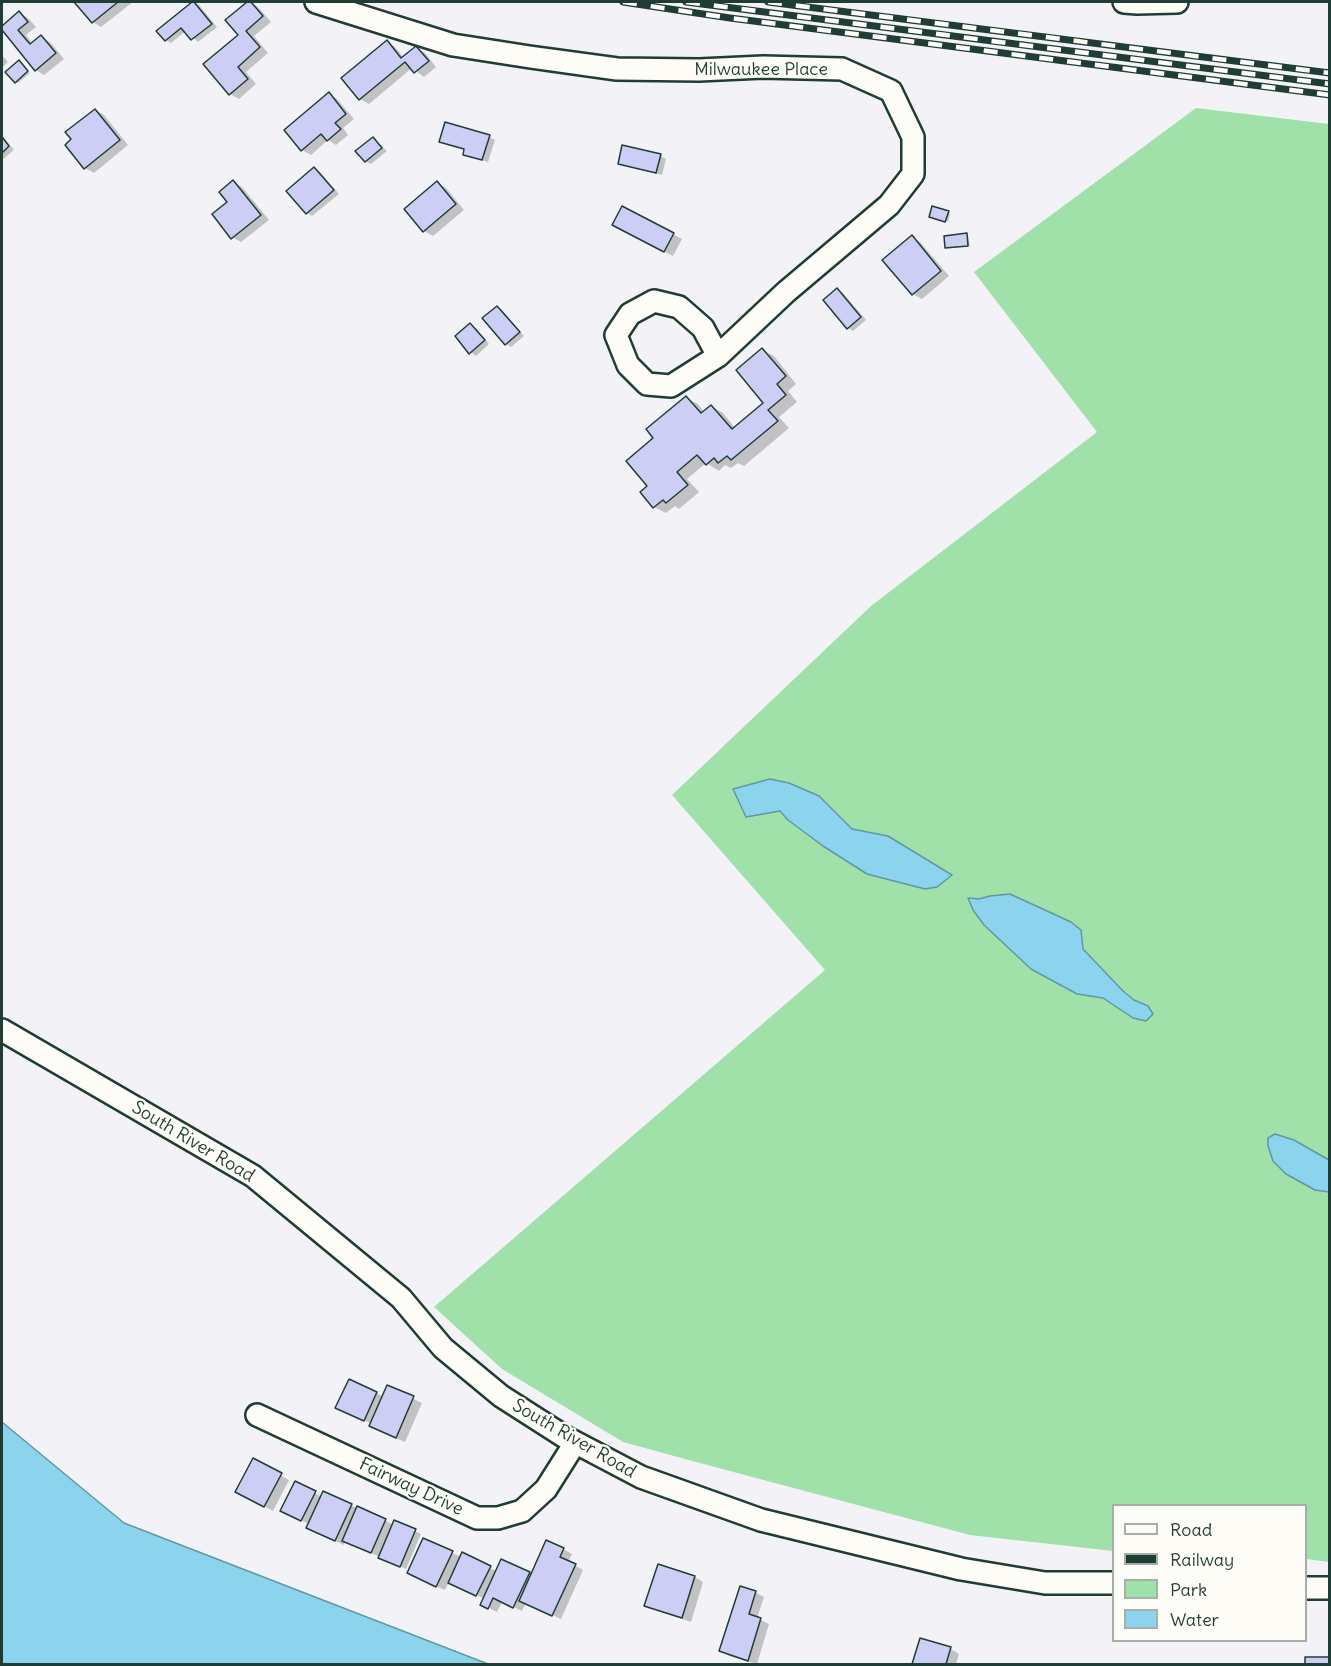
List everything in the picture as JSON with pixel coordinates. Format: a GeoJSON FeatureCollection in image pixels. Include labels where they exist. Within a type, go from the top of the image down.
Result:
{"type":"FeatureCollection","features":[{"type":"Feature","properties":{"kind":"street","name":"Milwaukee Place"},"geometry":{"type":"LineString","coordinates":[[316,2],[453,45],[530,57],[617,69],[699,70],[763,67],[842,69],[891,91],[913,137],[913,174],[889,205],[786,292],[718,356]]}},
{"type":"Feature","properties":{"kind":"street"},"geometry":{"type":"LineString","coordinates":[[1124,2],[1177,2]]}},
{"type":"Feature","properties":{"kind":"street"},"geometry":{"type":"LineString","coordinates":[[654,301],[679,307],[703,328],[718,356],[671,386],[647,384],[628,365],[616,335],[630,314],[654,301]]}},
{"type":"Feature","properties":{"kind":"street","name":"South River Road"},"geometry":{"type":"LineString","coordinates":[[2,1030],[253,1176],[400,1298],[443,1348],[493,1389],[575,1443],[641,1477],[761,1520],[961,1569],[1045,1582],[1112,1583]]}},
{"type":"Feature","properties":{"kind":"street","name":"Fairway Drive"},"geometry":{"type":"LineString","coordinates":[[256,1414],[477,1518],[498,1518],[522,1511],[546,1489],[575,1443]]}},
{"type":"Feature","properties":{"kind":"street"},"geometry":{"type":"LineString","coordinates":[[1307,1588],[1329,1588]]}},
{"type":"Feature","properties":{"kind":"green space"},"geometry":{"type":"Polygon","coordinates":[[[1196,108],[1329,124],[1329,1562],[1307,1559],[1307,1504],[1112,1504],[1112,1551],[970,1535],[623,1442],[502,1369],[434,1307],[825,970],[672,795],[871,606],[1097,432],[974,272],[1196,108]]]}},
{"type":"Feature","properties":{"kind":"water"},"geometry":{"type":"Polygon","coordinates":[[[770,779],[789,783],[819,796],[852,829],[888,836],[952,875],[937,887],[925,889],[867,874],[823,846],[788,820],[780,811],[746,817],[733,789],[770,779]]]}},
{"type":"Feature","properties":{"kind":"water"},"geometry":{"type":"Polygon","coordinates":[[[1010,894],[1071,922],[1081,930],[1083,949],[1123,991],[1134,1000],[1148,1006],[1153,1014],[1146,1021],[1133,1018],[1103,998],[1077,994],[1031,969],[984,925],[973,910],[968,898],[979,899],[1010,894]]]}},
{"type":"Feature","properties":{"kind":"water"},"geometry":{"type":"Polygon","coordinates":[[[1275,1134],[1294,1140],[1329,1160],[1329,1192],[1315,1190],[1286,1174],[1273,1161],[1268,1138],[1275,1134]]]}},
{"type":"Feature","properties":{"kind":"water"},"geometry":{"type":"Polygon","coordinates":[[[2,1422],[124,1523],[488,1664],[2,1664],[2,1422]]]}},
{"type":"Feature","properties":{"kind":"building"},"geometry":{"type":"Polygon","coordinates":[[[74,2],[118,2],[92,23],[74,2]]]}},
{"type":"Feature","properties":{"kind":"building"},"geometry":{"type":"Polygon","coordinates":[[[192,2],[212,24],[191,40],[181,28],[165,41],[156,31],[192,2]]]}},
{"type":"Feature","properties":{"kind":"building"},"geometry":{"type":"Polygon","coordinates":[[[247,2],[251,2],[263,16],[246,31],[260,47],[238,67],[248,79],[229,95],[203,64],[238,35],[225,20],[247,2]]]}},
{"type":"Feature","properties":{"kind":"building"},"geometry":{"type":"Polygon","coordinates":[[[19,11],[28,22],[18,30],[30,44],[41,35],[56,53],[35,71],[2,30],[2,26],[19,11]]]}},
{"type":"Feature","properties":{"kind":"building"},"geometry":{"type":"Polygon","coordinates":[[[387,40],[401,58],[416,46],[429,61],[414,73],[405,62],[359,100],[341,78],[387,40]]]}},
{"type":"Feature","properties":{"kind":"building"},"geometry":{"type":"Polygon","coordinates":[[[19,60],[28,71],[15,83],[5,72],[19,60]]]}},
{"type":"Feature","properties":{"kind":"building"},"geometry":{"type":"Polygon","coordinates":[[[329,92],[346,114],[335,123],[341,129],[327,141],[321,134],[301,151],[284,130],[329,92]]]}},
{"type":"Feature","properties":{"kind":"building"},"geometry":{"type":"Polygon","coordinates":[[[95,109],[120,140],[84,169],[65,145],[71,139],[65,132],[95,109]]]}},
{"type":"Feature","properties":{"kind":"building"},"geometry":{"type":"Polygon","coordinates":[[[445,122],[490,135],[482,160],[463,155],[464,149],[439,142],[445,122]]]}},
{"type":"Feature","properties":{"kind":"building"},"geometry":{"type":"Polygon","coordinates":[[[2,137],[9,146],[2,153],[2,137]]]}},
{"type":"Feature","properties":{"kind":"building"},"geometry":{"type":"Polygon","coordinates":[[[373,137],[382,148],[365,162],[355,151],[373,137]]]}},
{"type":"Feature","properties":{"kind":"building"},"geometry":{"type":"Polygon","coordinates":[[[622,145],[661,154],[656,173],[618,164],[622,145]]]}},
{"type":"Feature","properties":{"kind":"building"},"geometry":{"type":"Polygon","coordinates":[[[314,167],[334,190],[306,214],[286,191],[314,167]]]}},
{"type":"Feature","properties":{"kind":"building"},"geometry":{"type":"Polygon","coordinates":[[[233,180],[261,215],[231,239],[212,214],[227,202],[219,192],[233,180]]]}},
{"type":"Feature","properties":{"kind":"building"},"geometry":{"type":"Polygon","coordinates":[[[437,181],[456,204],[423,232],[404,209],[437,181]]]}},
{"type":"Feature","properties":{"kind":"building"},"geometry":{"type":"Polygon","coordinates":[[[622,206],[674,233],[664,252],[612,225],[622,206]]]}},
{"type":"Feature","properties":{"kind":"building"},"geometry":{"type":"Polygon","coordinates":[[[932,206],[949,211],[945,222],[929,217],[932,206]]]}},
{"type":"Feature","properties":{"kind":"building"},"geometry":{"type":"Polygon","coordinates":[[[967,233],[968,246],[945,248],[944,236],[967,233]]]}},
{"type":"Feature","properties":{"kind":"building"},"geometry":{"type":"Polygon","coordinates":[[[912,235],[941,271],[912,295],[882,260],[912,235]]]}},
{"type":"Feature","properties":{"kind":"building"},"geometry":{"type":"Polygon","coordinates":[[[837,288],[861,317],[847,329],[823,300],[837,288]]]}},
{"type":"Feature","properties":{"kind":"building"},"geometry":{"type":"Polygon","coordinates":[[[497,306],[520,332],[505,345],[482,318],[497,306]]]}},
{"type":"Feature","properties":{"kind":"building"},"geometry":{"type":"Polygon","coordinates":[[[470,323],[485,340],[469,354],[455,336],[470,323]]]}},
{"type":"Feature","properties":{"kind":"building"},"geometry":{"type":"Polygon","coordinates":[[[762,348],[786,376],[777,384],[786,395],[768,410],[778,421],[731,460],[727,456],[718,463],[714,458],[706,465],[697,455],[677,472],[688,485],[666,503],[663,500],[653,508],[640,492],[647,486],[626,461],[653,438],[646,429],[686,396],[701,413],[711,405],[732,429],[763,403],[736,370],[762,348]]]}},
{"type":"Feature","properties":{"kind":"building"},"geometry":{"type":"Polygon","coordinates":[[[349,1379],[377,1392],[364,1421],[335,1408],[349,1379]]]}},
{"type":"Feature","properties":{"kind":"building"},"geometry":{"type":"Polygon","coordinates":[[[387,1385],[414,1396],[396,1438],[369,1426],[387,1385]]]}},
{"type":"Feature","properties":{"kind":"building"},"geometry":{"type":"Polygon","coordinates":[[[253,1458],[282,1473],[264,1507],[235,1492],[253,1458]]]}},
{"type":"Feature","properties":{"kind":"building"},"geometry":{"type":"Polygon","coordinates":[[[295,1481],[316,1491],[301,1521],[280,1511],[295,1481]]]}},
{"type":"Feature","properties":{"kind":"building"},"geometry":{"type":"Polygon","coordinates":[[[323,1491],[352,1504],[335,1541],[306,1528],[323,1491]]]}},
{"type":"Feature","properties":{"kind":"building"},"geometry":{"type":"Polygon","coordinates":[[[357,1506],[386,1519],[371,1553],[342,1541],[357,1506]]]}},
{"type":"Feature","properties":{"kind":"building"},"geometry":{"type":"Polygon","coordinates":[[[394,1520],[416,1529],[400,1567],[378,1558],[394,1520]]]}},
{"type":"Feature","properties":{"kind":"building"},"geometry":{"type":"Polygon","coordinates":[[[423,1538],[453,1551],[436,1587],[407,1573],[423,1538]]]}},
{"type":"Feature","properties":{"kind":"building"},"geometry":{"type":"Polygon","coordinates":[[[546,1540],[564,1548],[560,1557],[576,1564],[552,1616],[519,1601],[546,1540]]]}},
{"type":"Feature","properties":{"kind":"building"},"geometry":{"type":"Polygon","coordinates":[[[462,1552],[491,1566],[476,1596],[448,1583],[462,1552]]]}},
{"type":"Feature","properties":{"kind":"building"},"geometry":{"type":"Polygon","coordinates":[[[501,1559],[530,1572],[513,1608],[493,1598],[488,1609],[480,1605],[501,1559]]]}},
{"type":"Feature","properties":{"kind":"building"},"geometry":{"type":"Polygon","coordinates":[[[658,1564],[695,1576],[682,1618],[644,1606],[658,1564]]]}},
{"type":"Feature","properties":{"kind":"building"},"geometry":{"type":"Polygon","coordinates":[[[740,1586],[756,1591],[749,1614],[761,1618],[748,1661],[719,1651],[740,1586]]]}},
{"type":"Feature","properties":{"kind":"building"},"geometry":{"type":"Polygon","coordinates":[[[920,1638],[951,1647],[946,1664],[912,1664],[920,1638]]]}},
{"type":"Feature","properties":{"kind":"building"},"geometry":{"type":"Polygon","coordinates":[[[1305,1657],[1330,1657],[1330,1664],[1305,1664],[1305,1657]]]}},
{"type":"Feature","properties":{"kind":"railway"},"geometry":{"type":"LineString","coordinates":[[623,2],[730,18],[1330,95]]}},
{"type":"Feature","properties":{"kind":"railway"},"geometry":{"type":"LineString","coordinates":[[686,2],[1330,84]]}},
{"type":"Feature","properties":{"kind":"railway"},"geometry":{"type":"LineString","coordinates":[[768,2],[1330,73]]}}]}
